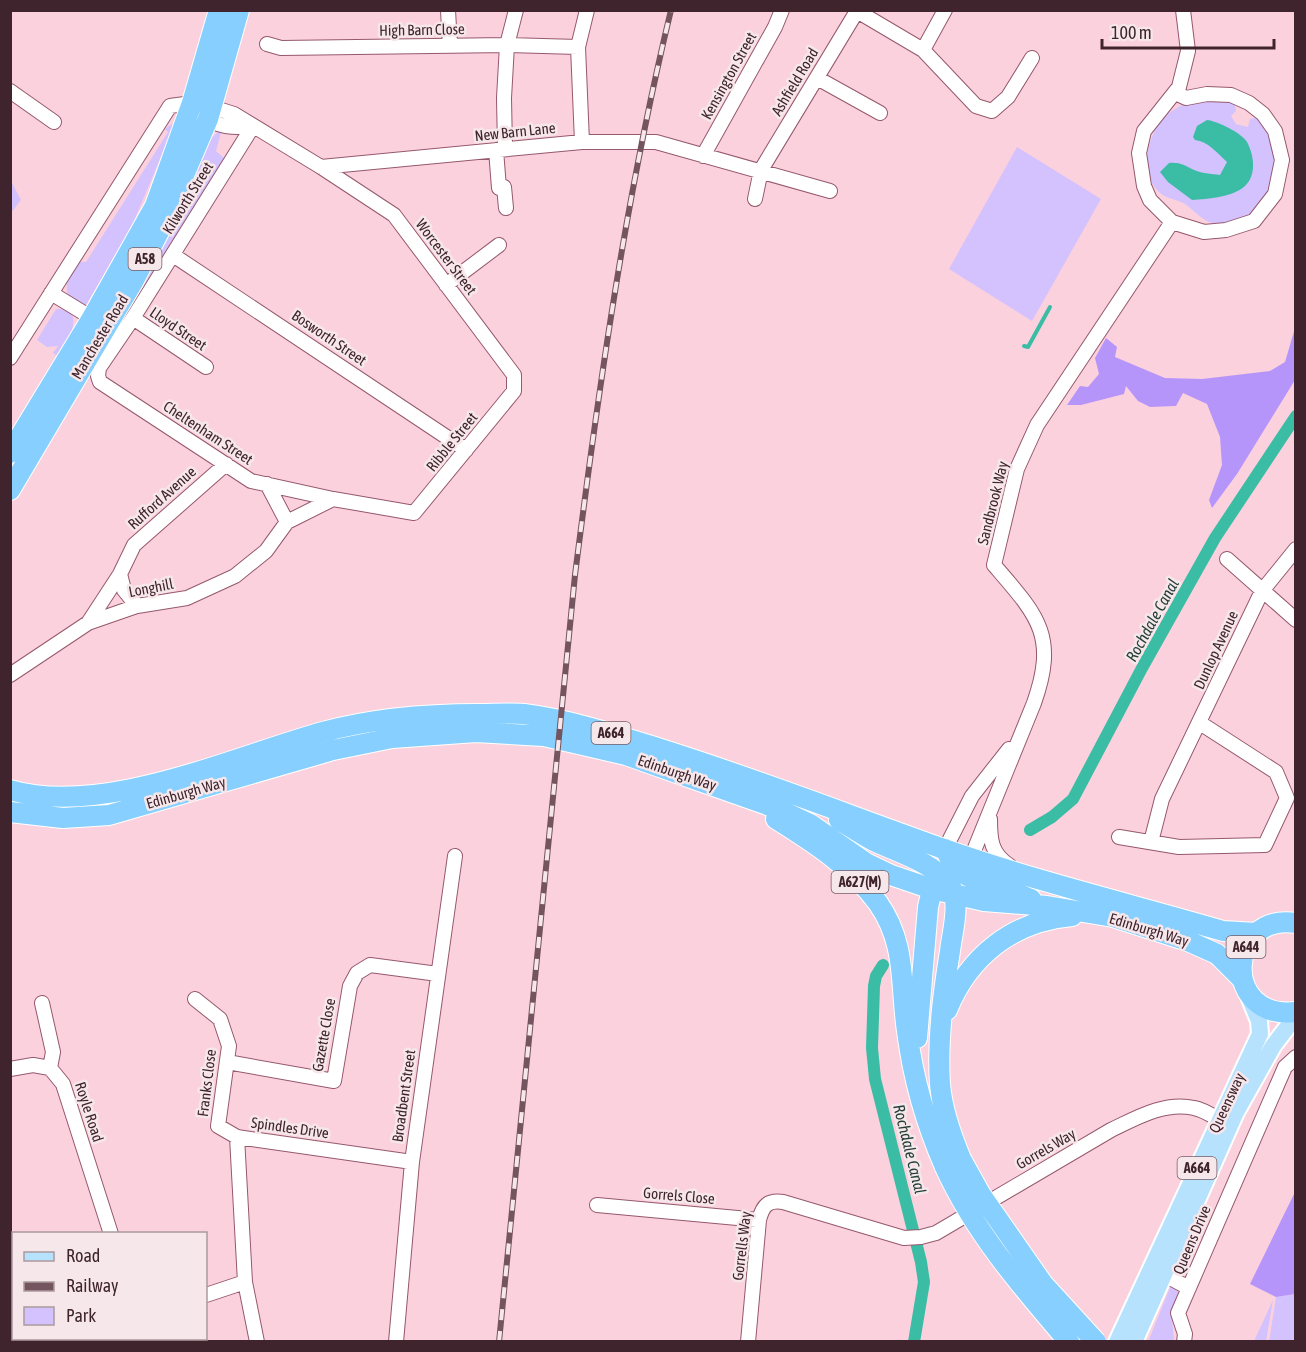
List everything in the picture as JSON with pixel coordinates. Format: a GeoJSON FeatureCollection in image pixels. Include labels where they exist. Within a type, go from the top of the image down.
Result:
{"type":"FeatureCollection","features":[{"type":"Feature","properties":{"kind":"highway","name":"Manchester Road"},"geometry":{"type":"LineString","coordinates":[[10,453],[92,318],[154,206],[192,103],[219,10]]}},
{"type":"Feature","properties":{"kind":"highway","name":"Manchester Road"},"geometry":{"type":"LineString","coordinates":[[10,490],[146,258],[174,200],[210,113],[239,10]]}},
{"type":"Feature","properties":{"kind":"highway","name":"Edinburgh Way"},"geometry":{"type":"LineString","coordinates":[[10,790],[20,793],[74,797],[109,794],[154,784],[326,732],[389,719],[441,714],[523,714],[594,729],[720,767],[945,849],[968,866],[1020,873],[1222,931],[1256,933]]}},
{"type":"Feature","properties":{"kind":"highway","name":"Edinburgh Way"},"geometry":{"type":"LineString","coordinates":[[10,812],[57,817],[109,815],[333,750],[392,738],[465,732],[544,736],[626,755],[776,808],[810,824],[866,863],[891,875],[934,880],[955,896],[984,901],[1047,906],[1113,917],[1188,941],[1217,954],[1245,986],[1254,1001],[1268,1010],[1283,1014],[1296,1014]]}},
{"type":"Feature","properties":{"kind":"highway","name":"A627(M)"},"geometry":{"type":"LineString","coordinates":[[728,790],[820,849],[848,870],[879,904],[896,938],[901,957],[907,1032],[925,1116],[953,1163],[981,1195],[1043,1284],[1096,1341]]}},
{"type":"Feature","properties":{"kind":"highway"},"geometry":{"type":"LineString","coordinates":[[799,796],[872,840],[911,858],[934,880],[945,849]]}},
{"type":"Feature","properties":{"kind":"highway"},"geometry":{"type":"LineString","coordinates":[[955,896],[968,866]]}},
{"type":"Feature","properties":{"kind":"highway","name":"A664"},"geometry":{"type":"LineString","coordinates":[[968,866],[972,880],[1007,889],[1047,906]]}},
{"type":"Feature","properties":{"kind":"highway","name":"A627(M)"},"geometry":{"type":"LineString","coordinates":[[916,1074],[917,1031],[928,907],[934,880]]}},
{"type":"Feature","properties":{"kind":"highway","name":"A627(M)"},"geometry":{"type":"LineString","coordinates":[[955,896],[953,929],[944,989],[940,1086],[958,1197],[1021,1287],[1069,1341]]}},
{"type":"Feature","properties":{"kind":"highway","name":"A627(M)"},"geometry":{"type":"LineString","coordinates":[[942,1024],[964,976],[994,945],[1019,929],[1061,917],[1113,917]]}},
{"type":"Feature","properties":{"kind":"highway","name":"A644"},"geometry":{"type":"LineString","coordinates":[[1245,986],[1240,965],[1244,950],[1256,933],[1270,925],[1292,920]]}},
{"type":"Feature","properties":{"kind":"main road","name":"Queensway"},"geometry":{"type":"LineString","coordinates":[[1134,1341],[1158,1271],[1225,1123],[1260,1034],[1259,1021],[1245,986]]}},
{"type":"Feature","properties":{"kind":"main road","name":"Queensway"},"geometry":{"type":"LineString","coordinates":[[1225,1123],[1273,1046],[1296,1014]]}},
{"type":"Feature","properties":{"kind":"main road","name":"Queensway"},"geometry":{"type":"LineString","coordinates":[[1117,1341],[1158,1271]]}},
{"type":"Feature","properties":{"kind":"street"},"geometry":{"type":"LineString","coordinates":[[448,10],[450,46]]}},
{"type":"Feature","properties":{"kind":"street"},"geometry":{"type":"LineString","coordinates":[[506,208],[504,187],[499,188],[500,149],[507,45],[516,10]]}},
{"type":"Feature","properties":{"kind":"street"},"geometry":{"type":"LineString","coordinates":[[582,142],[578,47],[587,10]]}},
{"type":"Feature","properties":{"kind":"street","name":"Kensington Street"},"geometry":{"type":"LineString","coordinates":[[703,156],[776,27],[782,10]]}},
{"type":"Feature","properties":{"kind":"street"},"geometry":{"type":"LineString","coordinates":[[857,10],[923,50],[976,106],[992,111],[1008,97],[1032,58]]}},
{"type":"Feature","properties":{"kind":"street","name":"Ashfield Road"},"geometry":{"type":"LineString","coordinates":[[754,199],[761,170],[857,10]]}},
{"type":"Feature","properties":{"kind":"street"},"geometry":{"type":"LineString","coordinates":[[923,50],[945,10]]}},
{"type":"Feature","properties":{"kind":"street"},"geometry":{"type":"LineString","coordinates":[[1175,93],[1186,98],[1207,94],[1231,95],[1250,103],[1263,114],[1275,131],[1282,160],[1275,194],[1254,221],[1226,230],[1204,232],[1172,222],[1150,200],[1142,179],[1138,153],[1144,131],[1179,87],[1188,51],[1183,10]]}},
{"type":"Feature","properties":{"kind":"street","name":"High Barn Close"},"geometry":{"type":"LineString","coordinates":[[267,44],[281,48],[507,45],[578,47]]}},
{"type":"Feature","properties":{"kind":"street"},"geometry":{"type":"LineString","coordinates":[[817,78],[880,113]]}},
{"type":"Feature","properties":{"kind":"street"},"geometry":{"type":"LineString","coordinates":[[10,91],[54,122]]}},
{"type":"Feature","properties":{"kind":"street"},"geometry":{"type":"LineString","coordinates":[[10,358],[170,106],[192,103],[210,113],[234,114],[321,167]]}},
{"type":"Feature","properties":{"kind":"street","name":"Kilworth Street"},"geometry":{"type":"LineString","coordinates":[[133,318],[253,126]]}},
{"type":"Feature","properties":{"kind":"street","name":"New Barn Lane"},"geometry":{"type":"LineString","coordinates":[[321,167],[582,142],[656,142],[830,191]]}},
{"type":"Feature","properties":{"kind":"street","name":"Worcester Street"},"geometry":{"type":"LineString","coordinates":[[321,167],[394,215],[514,375],[514,392]]}},
{"type":"Feature","properties":{"kind":"street","name":"Sandbrook Way"},"geometry":{"type":"LineString","coordinates":[[968,866],[1041,682],[1045,661],[1044,642],[1038,621],[1027,603],[994,565],[1020,460],[1037,425],[1172,222]]}},
{"type":"Feature","properties":{"kind":"street"},"geometry":{"type":"LineString","coordinates":[[446,285],[499,245]]}},
{"type":"Feature","properties":{"kind":"street","name":"Bosworth Street"},"geometry":{"type":"LineString","coordinates":[[173,255],[466,450]]}},
{"type":"Feature","properties":{"kind":"street"},"geometry":{"type":"LineString","coordinates":[[51,293],[92,318]]}},
{"type":"Feature","properties":{"kind":"street","name":"Lloyd Street"},"geometry":{"type":"LineString","coordinates":[[133,318],[206,367]]}},
{"type":"Feature","properties":{"kind":"street","name":"Cheltenham Street"},"geometry":{"type":"LineString","coordinates":[[133,318],[99,368],[100,382],[251,481],[333,499],[414,513]]}},
{"type":"Feature","properties":{"kind":"street","name":"Ribble Street"},"geometry":{"type":"LineString","coordinates":[[414,513],[514,392]]}},
{"type":"Feature","properties":{"kind":"street","name":"Rufford Avenue"},"geometry":{"type":"LineString","coordinates":[[88,622],[120,574],[134,545],[226,464]]}},
{"type":"Feature","properties":{"kind":"street"},"geometry":{"type":"LineString","coordinates":[[267,484],[287,522],[333,499]]}},
{"type":"Feature","properties":{"kind":"street","name":"Longhill"},"geometry":{"type":"LineString","coordinates":[[10,675],[88,622],[137,606],[187,598],[235,576],[266,551],[287,522]]}},
{"type":"Feature","properties":{"kind":"street","name":"Dunlop Avenue"},"geometry":{"type":"LineString","coordinates":[[1152,842],[1162,799],[1262,591],[1296,549]]}},
{"type":"Feature","properties":{"kind":"street"},"geometry":{"type":"LineString","coordinates":[[1227,559],[1296,620]]}},
{"type":"Feature","properties":{"kind":"street"},"geometry":{"type":"LineString","coordinates":[[120,574],[124,590],[137,606]]}},
{"type":"Feature","properties":{"kind":"street"},"geometry":{"type":"LineString","coordinates":[[1119,837],[1179,847],[1265,845],[1287,798],[1276,772],[1200,723]]}},
{"type":"Feature","properties":{"kind":"street"},"geometry":{"type":"LineString","coordinates":[[945,849],[972,796],[1019,735]]}},
{"type":"Feature","properties":{"kind":"street","name":"Sandbrook Way"},"geometry":{"type":"LineString","coordinates":[[990,811],[990,843],[993,850],[1001,861],[1020,873]]}},
{"type":"Feature","properties":{"kind":"street","name":"Broadbent Street"},"geometry":{"type":"LineString","coordinates":[[396,1341],[412,1162],[455,856]]}},
{"type":"Feature","properties":{"kind":"street","name":"Gazette Close"},"geometry":{"type":"LineString","coordinates":[[227,1062],[333,1081],[350,986],[357,972],[370,965],[438,974]]}},
{"type":"Feature","properties":{"kind":"street","name":"Franks Close"},"geometry":{"type":"LineString","coordinates":[[195,999],[220,1018],[229,1046],[218,1126],[237,1137]]}},
{"type":"Feature","properties":{"kind":"street"},"geometry":{"type":"LineString","coordinates":[[10,1069],[33,1065],[50,1068],[52,1052],[42,1003]]}},
{"type":"Feature","properties":{"kind":"street","name":"Queens Drive"},"geometry":{"type":"LineString","coordinates":[[1185,1341],[1178,1313],[1285,1067],[1296,1057]]}},
{"type":"Feature","properties":{"kind":"street","name":"Royle Road"},"geometry":{"type":"LineString","coordinates":[[50,1068],[63,1084],[89,1150],[111,1232]]}},
{"type":"Feature","properties":{"kind":"street","name":"Gorrels Way"},"geometry":{"type":"LineString","coordinates":[[881,1231],[904,1238],[936,1233],[1112,1130],[1142,1115],[1169,1108],[1191,1107],[1225,1123]]}},
{"type":"Feature","properties":{"kind":"street","name":"Spindles Drive"},"geometry":{"type":"LineString","coordinates":[[257,1341],[245,1282],[237,1137],[412,1162]]}},
{"type":"Feature","properties":{"kind":"street","name":"Gorrells Way"},"geometry":{"type":"LineString","coordinates":[[748,1341],[759,1220],[762,1209],[770,1202],[776,1201],[881,1231]]}},
{"type":"Feature","properties":{"kind":"street","name":"Gorrels Close"},"geometry":{"type":"LineString","coordinates":[[597,1205],[759,1220]]}},
{"type":"Feature","properties":{"kind":"street"},"geometry":{"type":"LineString","coordinates":[[1158,1271],[1190,1288]]}},
{"type":"Feature","properties":{"kind":"street"},"geometry":{"type":"LineString","coordinates":[[207,1295],[245,1282]]}},
{"type":"Feature","properties":{"kind":"green space"},"geometry":{"type":"Polygon","coordinates":[[[1194,99],[1234,101],[1236,111],[1231,116],[1236,124],[1248,127],[1250,119],[1260,117],[1270,137],[1277,159],[1277,170],[1273,182],[1259,205],[1239,221],[1215,224],[1206,221],[1185,204],[1160,193],[1148,175],[1147,156],[1155,129],[1167,115],[1194,99]]]}},
{"type":"Feature","properties":{"kind":"green space"},"geometry":{"type":"Polygon","coordinates":[[[176,121],[131,228],[83,307],[69,298],[67,283],[70,275],[79,262],[86,262],[168,132],[165,129],[176,121]]]}},
{"type":"Feature","properties":{"kind":"green space"},"geometry":{"type":"Polygon","coordinates":[[[218,132],[221,133],[216,151],[225,159],[132,303],[129,301],[206,143],[218,132]]]}},
{"type":"Feature","properties":{"kind":"green space"},"geometry":{"type":"Polygon","coordinates":[[[1017,147],[1101,199],[1032,321],[949,269],[1017,147]]]}},
{"type":"Feature","properties":{"kind":"green space"},"geometry":{"type":"Polygon","coordinates":[[[11,181],[21,200],[10,213],[11,181]]]}},
{"type":"Feature","properties":{"kind":"green space"},"geometry":{"type":"Polygon","coordinates":[[[56,309],[66,310],[71,314],[73,320],[73,328],[60,358],[53,353],[58,346],[47,347],[37,340],[56,309]]]}},
{"type":"Feature","properties":{"kind":"green space"},"geometry":{"type":"Polygon","coordinates":[[[1171,1285],[1179,1289],[1172,1318],[1174,1341],[1148,1342],[1171,1285]]]}},
{"type":"Feature","properties":{"kind":"green space"},"geometry":{"type":"Polygon","coordinates":[[[1295,1294],[1295,1341],[1269,1342],[1276,1297],[1295,1294]]]}},
{"type":"Feature","properties":{"kind":"green space"},"geometry":{"type":"Polygon","coordinates":[[[1273,1300],[1266,1341],[1254,1341],[1273,1300]]]}},
{"type":"Feature","properties":{"kind":"shaded area"},"geometry":{"type":"Polygon","coordinates":[[[1207,120],[1229,128],[1247,142],[1253,171],[1245,186],[1234,193],[1192,200],[1168,182],[1160,172],[1169,163],[1176,163],[1200,172],[1220,175],[1227,162],[1208,145],[1193,137],[1197,126],[1207,120]]]}},
{"type":"Feature","properties":{"kind":"shaded area"},"geometry":{"type":"Polygon","coordinates":[[[1295,328],[1295,380],[1237,474],[1212,508],[1209,500],[1222,465],[1220,437],[1207,404],[1183,393],[1176,406],[1150,407],[1138,401],[1126,386],[1124,394],[1081,405],[1067,405],[1080,386],[1088,387],[1099,374],[1095,358],[1106,338],[1117,347],[1115,357],[1165,378],[1202,379],[1270,371],[1285,362],[1295,328]]]}},
{"type":"Feature","properties":{"kind":"shaded area"},"geometry":{"type":"Polygon","coordinates":[[[1295,1192],[1295,1294],[1276,1297],[1250,1284],[1295,1192]]]}},
{"type":"Feature","properties":{"kind":"waterway"},"geometry":{"type":"LineString","coordinates":[[1024,346],[1028,347],[1050,307]]}},
{"type":"Feature","properties":{"kind":"waterway","name":"Rochdale Canal"},"geometry":{"type":"LineString","coordinates":[[1030,830],[1052,817],[1073,799],[1142,668],[1215,538],[1296,416]]}},
{"type":"Feature","properties":{"kind":"waterway","name":"Rochdale Canal"},"geometry":{"type":"LineString","coordinates":[[883,965],[876,976],[874,986],[872,1048],[875,1079],[924,1282],[914,1342]]}},
{"type":"Feature","properties":{"kind":"railway"},"geometry":{"type":"LineString","coordinates":[[499,1342],[584,504],[627,220],[671,10]]}}]}
